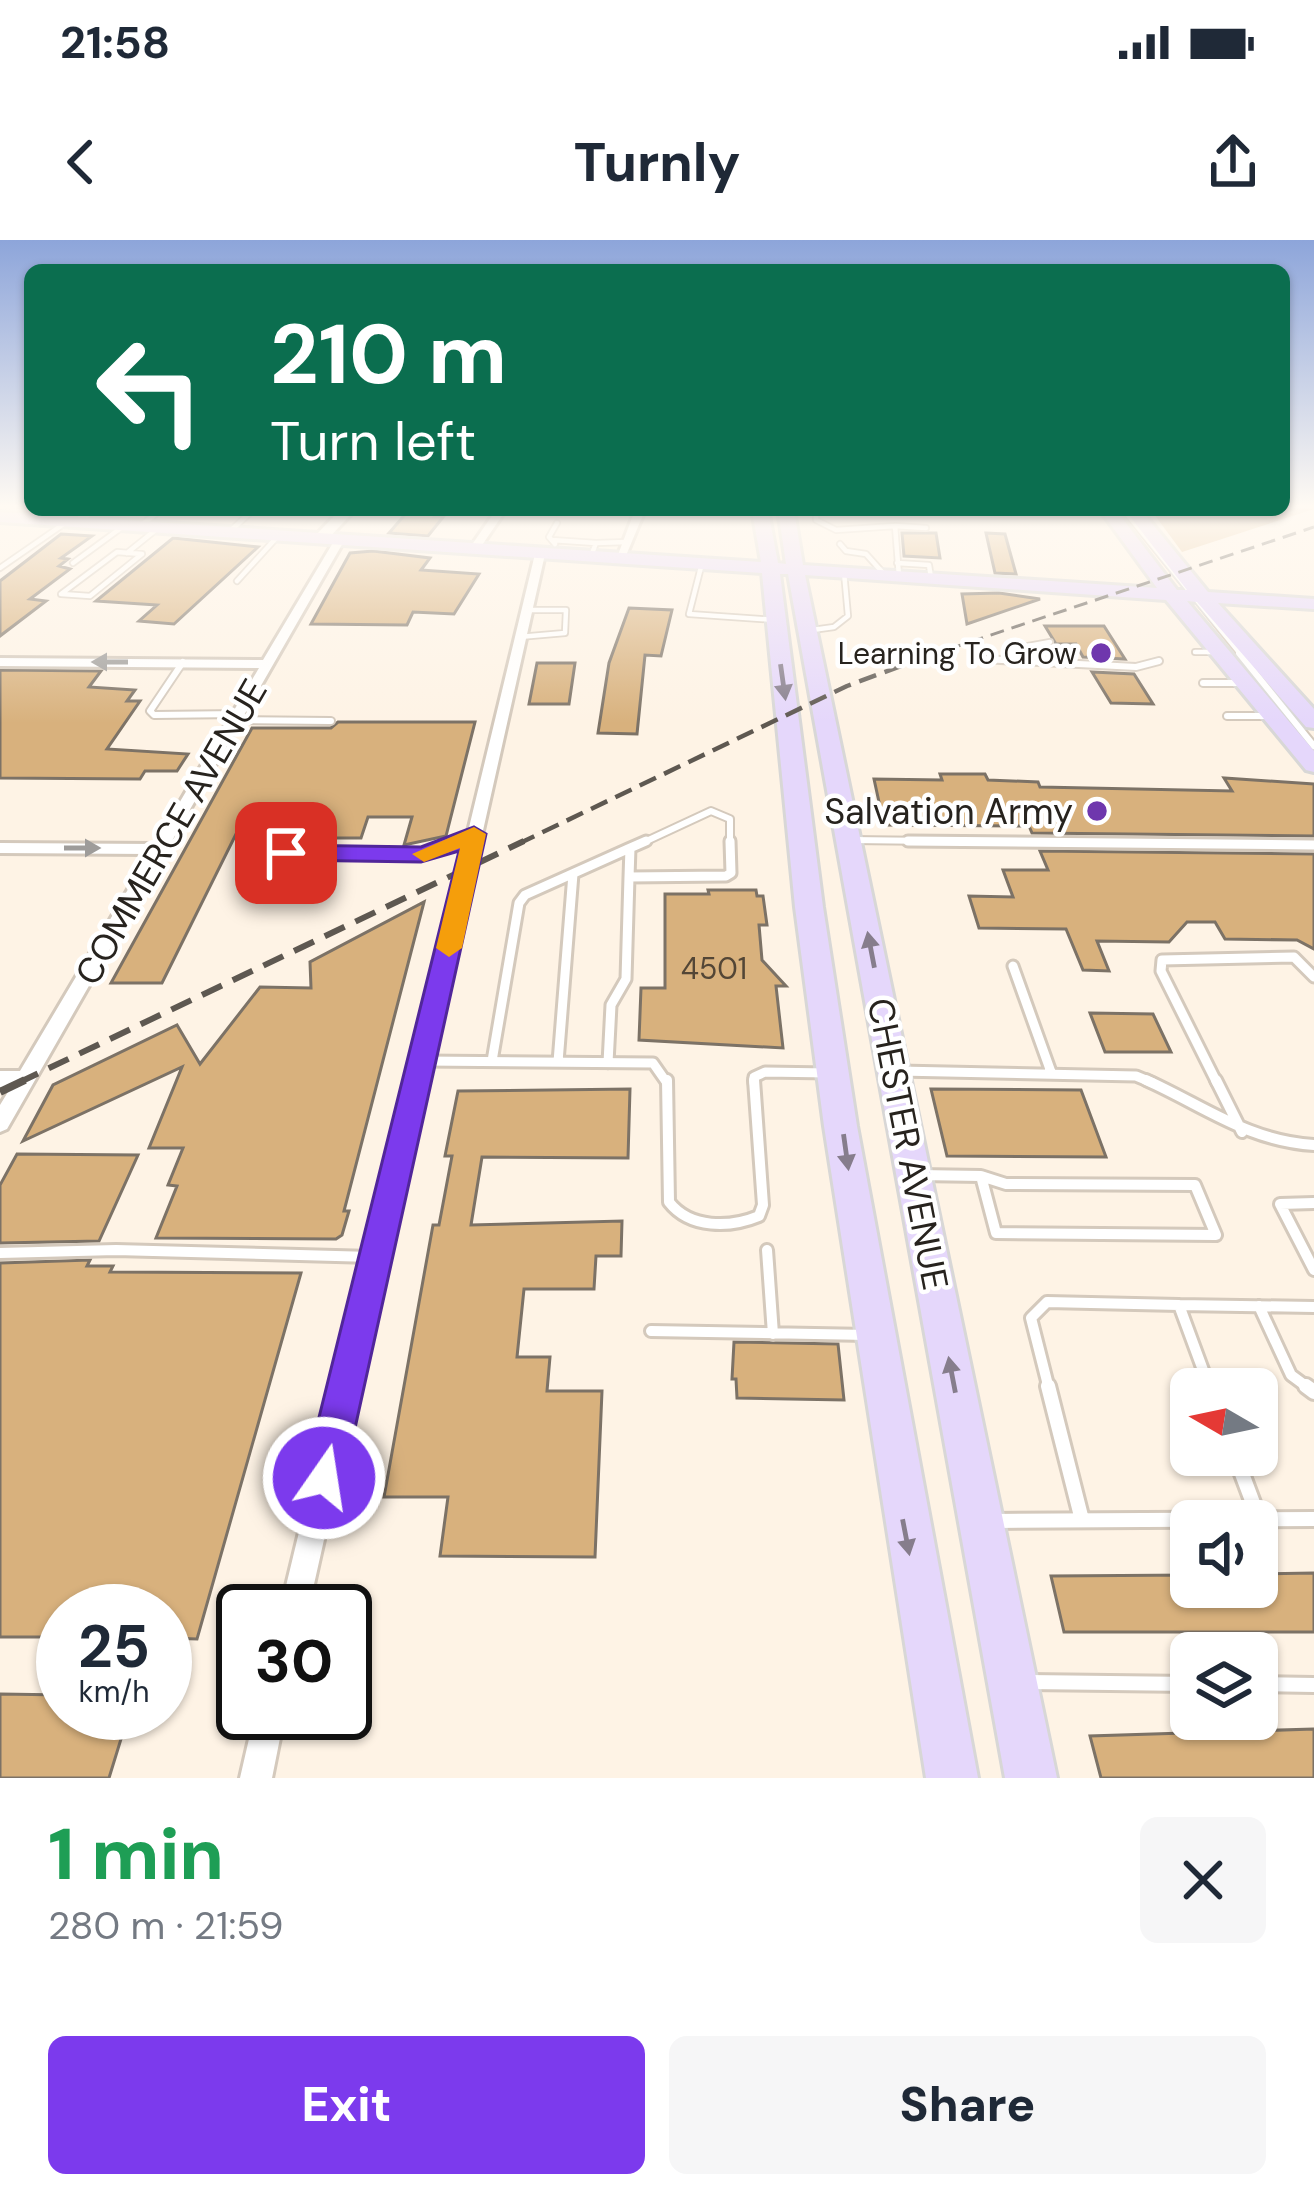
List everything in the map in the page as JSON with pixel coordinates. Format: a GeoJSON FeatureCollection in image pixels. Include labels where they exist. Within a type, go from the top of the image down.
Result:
{"type":"FeatureCollection","features":[{"type":"Feature","properties":{"kind":"main road","name":"CHESTER AVENUE"},"geometry":{"type":"LineString","coordinates":[[784,580],[834,1073],[873,1336],[952,1778]]}},
{"type":"Feature","properties":{"kind":"main road"},"geometry":{"type":"LineString","coordinates":[[954,580],[1314,604]]}},
{"type":"Feature","properties":{"kind":"main road"},"geometry":{"type":"LineString","coordinates":[[1037,586],[1059,580]]}},
{"type":"Feature","properties":{"kind":"main road"},"geometry":{"type":"LineString","coordinates":[[1156,580],[1188,596],[1314,722]]}},
{"type":"Feature","properties":{"kind":"main road"},"geometry":{"type":"LineString","coordinates":[[1177,580],[1220,652],[1314,765]]}},
{"type":"Feature","properties":{"kind":"main road","name":"CHESTER AVENUE"},"geometry":{"type":"LineString","coordinates":[[790,625],[821,687],[1031,1778]]}},
{"type":"Feature","properties":{"kind":"street","name":"COMMERCE AVENUE"},"geometry":{"type":"LineString","coordinates":[[0,1123],[317,580]]}},
{"type":"Feature","properties":{"kind":"street"},"geometry":{"type":"LineString","coordinates":[[300,1584],[519,638],[537,580]]}},
{"type":"Feature","properties":{"kind":"street"},"geometry":{"type":"LineString","coordinates":[[0,662],[269,664]]}},
{"type":"Feature","properties":{"kind":"street"},"geometry":{"type":"LineString","coordinates":[[0,848],[163,849]]}},
{"type":"Feature","properties":{"kind":"street"},"geometry":{"type":"LineString","coordinates":[[0,1079],[26,1079]]}},
{"type":"Feature","properties":{"kind":"street"},"geometry":{"type":"LineString","coordinates":[[256,1778],[265,1740]]}},
{"type":"Feature","properties":{"kind":"lane"},"geometry":{"type":"LineString","coordinates":[[80,580],[61,594],[90,596],[110,580]]}},
{"type":"Feature","properties":{"kind":"lane"},"geometry":{"type":"LineString","coordinates":[[698,580],[689,614],[836,628],[844,622],[844,580]]}},
{"type":"Feature","properties":{"kind":"lane"},"geometry":{"type":"LineString","coordinates":[[1188,596],[1314,746]]}},
{"type":"Feature","properties":{"kind":"lane"},"geometry":{"type":"LineString","coordinates":[[519,638],[565,634],[566,610],[526,610]]}},
{"type":"Feature","properties":{"kind":"lane"},"geometry":{"type":"LineString","coordinates":[[1047,665],[1030,658],[1026,651],[1033,644],[1050,641]]}},
{"type":"Feature","properties":{"kind":"lane"},"geometry":{"type":"LineString","coordinates":[[1195,652],[1220,652]]}},
{"type":"Feature","properties":{"kind":"lane"},"geometry":{"type":"LineString","coordinates":[[982,659],[1136,667],[1159,661]]}},
{"type":"Feature","properties":{"kind":"lane"},"geometry":{"type":"LineString","coordinates":[[183,662],[150,711],[154,715],[331,721]]}},
{"type":"Feature","properties":{"kind":"lane"},"geometry":{"type":"LineString","coordinates":[[1203,683],[1246,683]]}},
{"type":"Feature","properties":{"kind":"lane"},"geometry":{"type":"LineString","coordinates":[[1227,716],[1273,716]]}},
{"type":"Feature","properties":{"kind":"lane"},"geometry":{"type":"LineString","coordinates":[[492,1061],[519,903],[525,896],[711,811],[730,819],[731,873],[727,876],[629,877]]}},
{"type":"Feature","properties":{"kind":"lane"},"geometry":{"type":"LineString","coordinates":[[246,853],[421,854],[438,852],[474,834]]}},
{"type":"Feature","properties":{"kind":"lane"},"geometry":{"type":"LineString","coordinates":[[850,840],[1314,845]]}},
{"type":"Feature","properties":{"kind":"lane"},"geometry":{"type":"LineString","coordinates":[[608,1063],[610,1005],[626,979],[629,848]]}},
{"type":"Feature","properties":{"kind":"lane"},"geometry":{"type":"LineString","coordinates":[[558,1062],[573,874]]}},
{"type":"Feature","properties":{"kind":"lane"},"geometry":{"type":"LineString","coordinates":[[1242,1132],[1161,971],[1162,960],[1294,957],[1314,977]]}},
{"type":"Feature","properties":{"kind":"lane"},"geometry":{"type":"LineString","coordinates":[[1013,966],[1051,1072]]}},
{"type":"Feature","properties":{"kind":"lane"},"geometry":{"type":"LineString","coordinates":[[424,1061],[653,1063],[668,1077],[669,1202],[676,1214],[688,1220],[749,1221],[759,1216],[763,1205],[754,1077],[765,1072],[834,1073]]}},
{"type":"Feature","properties":{"kind":"lane"},"geometry":{"type":"LineString","coordinates":[[894,1071],[1136,1076],[1164,1086],[1225,1128],[1293,1145],[1314,1145]]}},
{"type":"Feature","properties":{"kind":"lane"},"geometry":{"type":"LineString","coordinates":[[914,1175],[981,1176],[1006,1184],[1195,1185],[1216,1235],[996,1233],[981,1176]]}},
{"type":"Feature","properties":{"kind":"lane"},"geometry":{"type":"LineString","coordinates":[[1314,1203],[1280,1204],[1314,1270]]}},
{"type":"Feature","properties":{"kind":"lane"},"geometry":{"type":"LineString","coordinates":[[0,1253],[116,1250],[375,1257]]}},
{"type":"Feature","properties":{"kind":"lane"},"geometry":{"type":"LineString","coordinates":[[767,1250],[773,1334]]}},
{"type":"Feature","properties":{"kind":"lane"},"geometry":{"type":"LineString","coordinates":[[1082,1520],[1031,1318],[1047,1302],[1314,1307]]}},
{"type":"Feature","properties":{"kind":"lane"},"geometry":{"type":"LineString","coordinates":[[1179,1305],[1202,1368]]}},
{"type":"Feature","properties":{"kind":"lane"},"geometry":{"type":"LineString","coordinates":[[1259,1306],[1292,1375],[1314,1392]]}},
{"type":"Feature","properties":{"kind":"lane"},"geometry":{"type":"LineString","coordinates":[[651,1331],[873,1336]]}},
{"type":"Feature","properties":{"kind":"lane"},"geometry":{"type":"LineString","coordinates":[[1278,1519],[1314,1519]]}},
{"type":"Feature","properties":{"kind":"lane"},"geometry":{"type":"LineString","coordinates":[[980,1521],[1170,1520]]}},
{"type":"Feature","properties":{"kind":"lane"},"geometry":{"type":"LineString","coordinates":[[1011,1682],[1170,1684]]}},
{"type":"Feature","properties":{"kind":"lane"},"geometry":{"type":"LineString","coordinates":[[1278,1684],[1314,1684]]}},
{"type":"Feature","properties":{"kind":"building"},"geometry":{"type":"Polygon","coordinates":[[[56,580],[30,599],[46,601],[0,636],[0,581],[56,580]]]}},
{"type":"Feature","properties":{"kind":"building"},"geometry":{"type":"Polygon","coordinates":[[[122,580],[222,580],[174,624],[139,621],[157,605],[96,601],[122,580]]]}},
{"type":"Feature","properties":{"kind":"building"},"geometry":{"type":"Polygon","coordinates":[[[335,580],[475,580],[454,614],[413,612],[407,625],[311,624],[335,580]]]}},
{"type":"Feature","properties":{"kind":"building"},"geometry":{"type":"Polygon","coordinates":[[[962,594],[1040,599],[967,624],[962,594]]]}},
{"type":"Feature","properties":{"kind":"building"},"geometry":{"type":"Polygon","coordinates":[[[629,608],[672,610],[661,656],[645,655],[637,734],[598,733],[609,663],[629,608]]]}},
{"type":"Feature","properties":{"kind":"building","name":"Learning To Grow"},"geometry":{"type":"Polygon","coordinates":[[[1045,626],[1104,626],[1125,659],[1083,657],[1076,644],[1056,644],[1045,626]]]}},
{"type":"Feature","properties":{"kind":"building"},"geometry":{"type":"Polygon","coordinates":[[[537,663],[575,663],[569,704],[529,704],[537,663]]]}},
{"type":"Feature","properties":{"kind":"building"},"geometry":{"type":"Polygon","coordinates":[[[0,670],[101,671],[89,687],[135,690],[127,701],[140,701],[107,749],[188,754],[177,771],[145,771],[140,779],[0,778],[0,670]]]}},
{"type":"Feature","properties":{"kind":"building"},"geometry":{"type":"Polygon","coordinates":[[[1092,672],[1134,674],[1153,704],[1111,703],[1092,672]]]}},
{"type":"Feature","properties":{"kind":"building"},"geometry":{"type":"Polygon","coordinates":[[[338,722],[475,722],[446,836],[404,845],[412,817],[368,817],[361,838],[291,838],[289,844],[270,844],[278,827],[240,826],[162,983],[111,983],[252,728],[331,728],[338,722]]]}},
{"type":"Feature","properties":{"kind":"building","name":"Salvation Army"},"geometry":{"type":"Polygon","coordinates":[[[940,774],[985,774],[988,780],[1038,782],[1040,787],[1232,791],[1224,778],[1314,784],[1314,836],[1032,833],[1029,826],[884,825],[874,779],[942,780],[940,774]]]}},
{"type":"Feature","properties":{"kind":"building"},"geometry":{"type":"Polygon","coordinates":[[[1040,851],[1314,854],[1314,949],[1297,940],[1225,939],[1215,922],[1187,922],[1169,942],[1097,941],[1109,971],[1083,970],[1066,929],[979,928],[969,896],[1013,897],[1003,870],[1048,870],[1040,851]]]}},
{"type":"Feature","properties":{"kind":"building"},"geometry":{"type":"Polygon","coordinates":[[[708,890],[756,890],[757,896],[763,896],[767,925],[759,925],[762,960],[786,986],[776,986],[783,1048],[639,1040],[641,988],[665,988],[665,894],[709,894],[708,890]]]}},
{"type":"Feature","properties":{"kind":"building"},"geometry":{"type":"Polygon","coordinates":[[[424,902],[344,1211],[349,1211],[342,1235],[336,1239],[156,1238],[177,1186],[168,1185],[183,1148],[149,1148],[182,1067],[23,1141],[53,1085],[177,1025],[200,1064],[260,987],[311,988],[310,962],[424,902]]]}},
{"type":"Feature","properties":{"kind":"building"},"geometry":{"type":"Polygon","coordinates":[[[1090,1013],[1153,1014],[1171,1052],[1105,1052],[1090,1013]]]}},
{"type":"Feature","properties":{"kind":"building"},"geometry":{"type":"Polygon","coordinates":[[[630,1089],[628,1158],[482,1157],[471,1225],[622,1221],[621,1256],[596,1256],[594,1289],[524,1289],[517,1357],[550,1357],[547,1391],[602,1391],[595,1557],[440,1556],[448,1497],[384,1497],[433,1225],[439,1225],[452,1156],[445,1156],[458,1091],[630,1089]]]}},
{"type":"Feature","properties":{"kind":"building"},"geometry":{"type":"Polygon","coordinates":[[[931,1089],[1081,1090],[1106,1157],[947,1156],[931,1089]]]}},
{"type":"Feature","properties":{"kind":"building"},"geometry":{"type":"Polygon","coordinates":[[[17,1154],[138,1155],[99,1241],[0,1243],[0,1185],[17,1154]]]}},
{"type":"Feature","properties":{"kind":"building"},"geometry":{"type":"Polygon","coordinates":[[[90,1260],[87,1266],[113,1266],[110,1272],[301,1273],[197,1639],[192,1639],[192,1584],[36,1584],[36,1637],[0,1637],[0,1263],[90,1260]]]}},
{"type":"Feature","properties":{"kind":"building"},"geometry":{"type":"Polygon","coordinates":[[[734,1342],[838,1344],[844,1400],[737,1398],[736,1379],[732,1379],[734,1342]]]}},
{"type":"Feature","properties":{"kind":"building"},"geometry":{"type":"Polygon","coordinates":[[[1314,1573],[1314,1632],[1064,1632],[1051,1576],[1170,1575],[1170,1608],[1278,1608],[1278,1574],[1314,1573]]]}},
{"type":"Feature","properties":{"kind":"building"},"geometry":{"type":"Polygon","coordinates":[[[0,1694],[36,1695],[36,1740],[121,1740],[109,1778],[0,1778],[0,1694]]]}},
{"type":"Feature","properties":{"kind":"building"},"geometry":{"type":"Polygon","coordinates":[[[1314,1729],[1314,1778],[1101,1778],[1090,1736],[1170,1734],[1170,1740],[1278,1740],[1278,1730],[1314,1729]]]}},
{"type":"Feature","properties":{"kind":"railway"},"geometry":{"type":"LineString","coordinates":[[928,656],[1156,580]]}},
{"type":"Feature","properties":{"kind":"railway"},"geometry":{"type":"LineString","coordinates":[[518,844],[847,686],[936,653]]}},
{"type":"Feature","properties":{"kind":"railway"},"geometry":{"type":"LineString","coordinates":[[18,1083],[524,841]]}},
{"type":"Feature","properties":{"kind":"railway"},"geometry":{"type":"LineString","coordinates":[[0,1092],[25,1080]]}},
{"type":"Feature","properties":{"kind":"slow traffic"},"geometry":{"type":"LineString","coordinates":[[424,854],[474,834],[449,948]]}},
{"type":"Feature","properties":{"kind":"place","name":"Learning To Grow"},"geometry":{"type":"Point","coordinates":[1101,653]}},
{"type":"Feature","properties":{"kind":"place","name":"Salvation Army"},"geometry":{"type":"Point","coordinates":[1097,811]}},
{"type":"Feature","properties":{"kind":"route"},"geometry":{"type":"LineString","coordinates":[[286,853],[421,854],[438,852],[474,834],[324,1478]]}}]}
